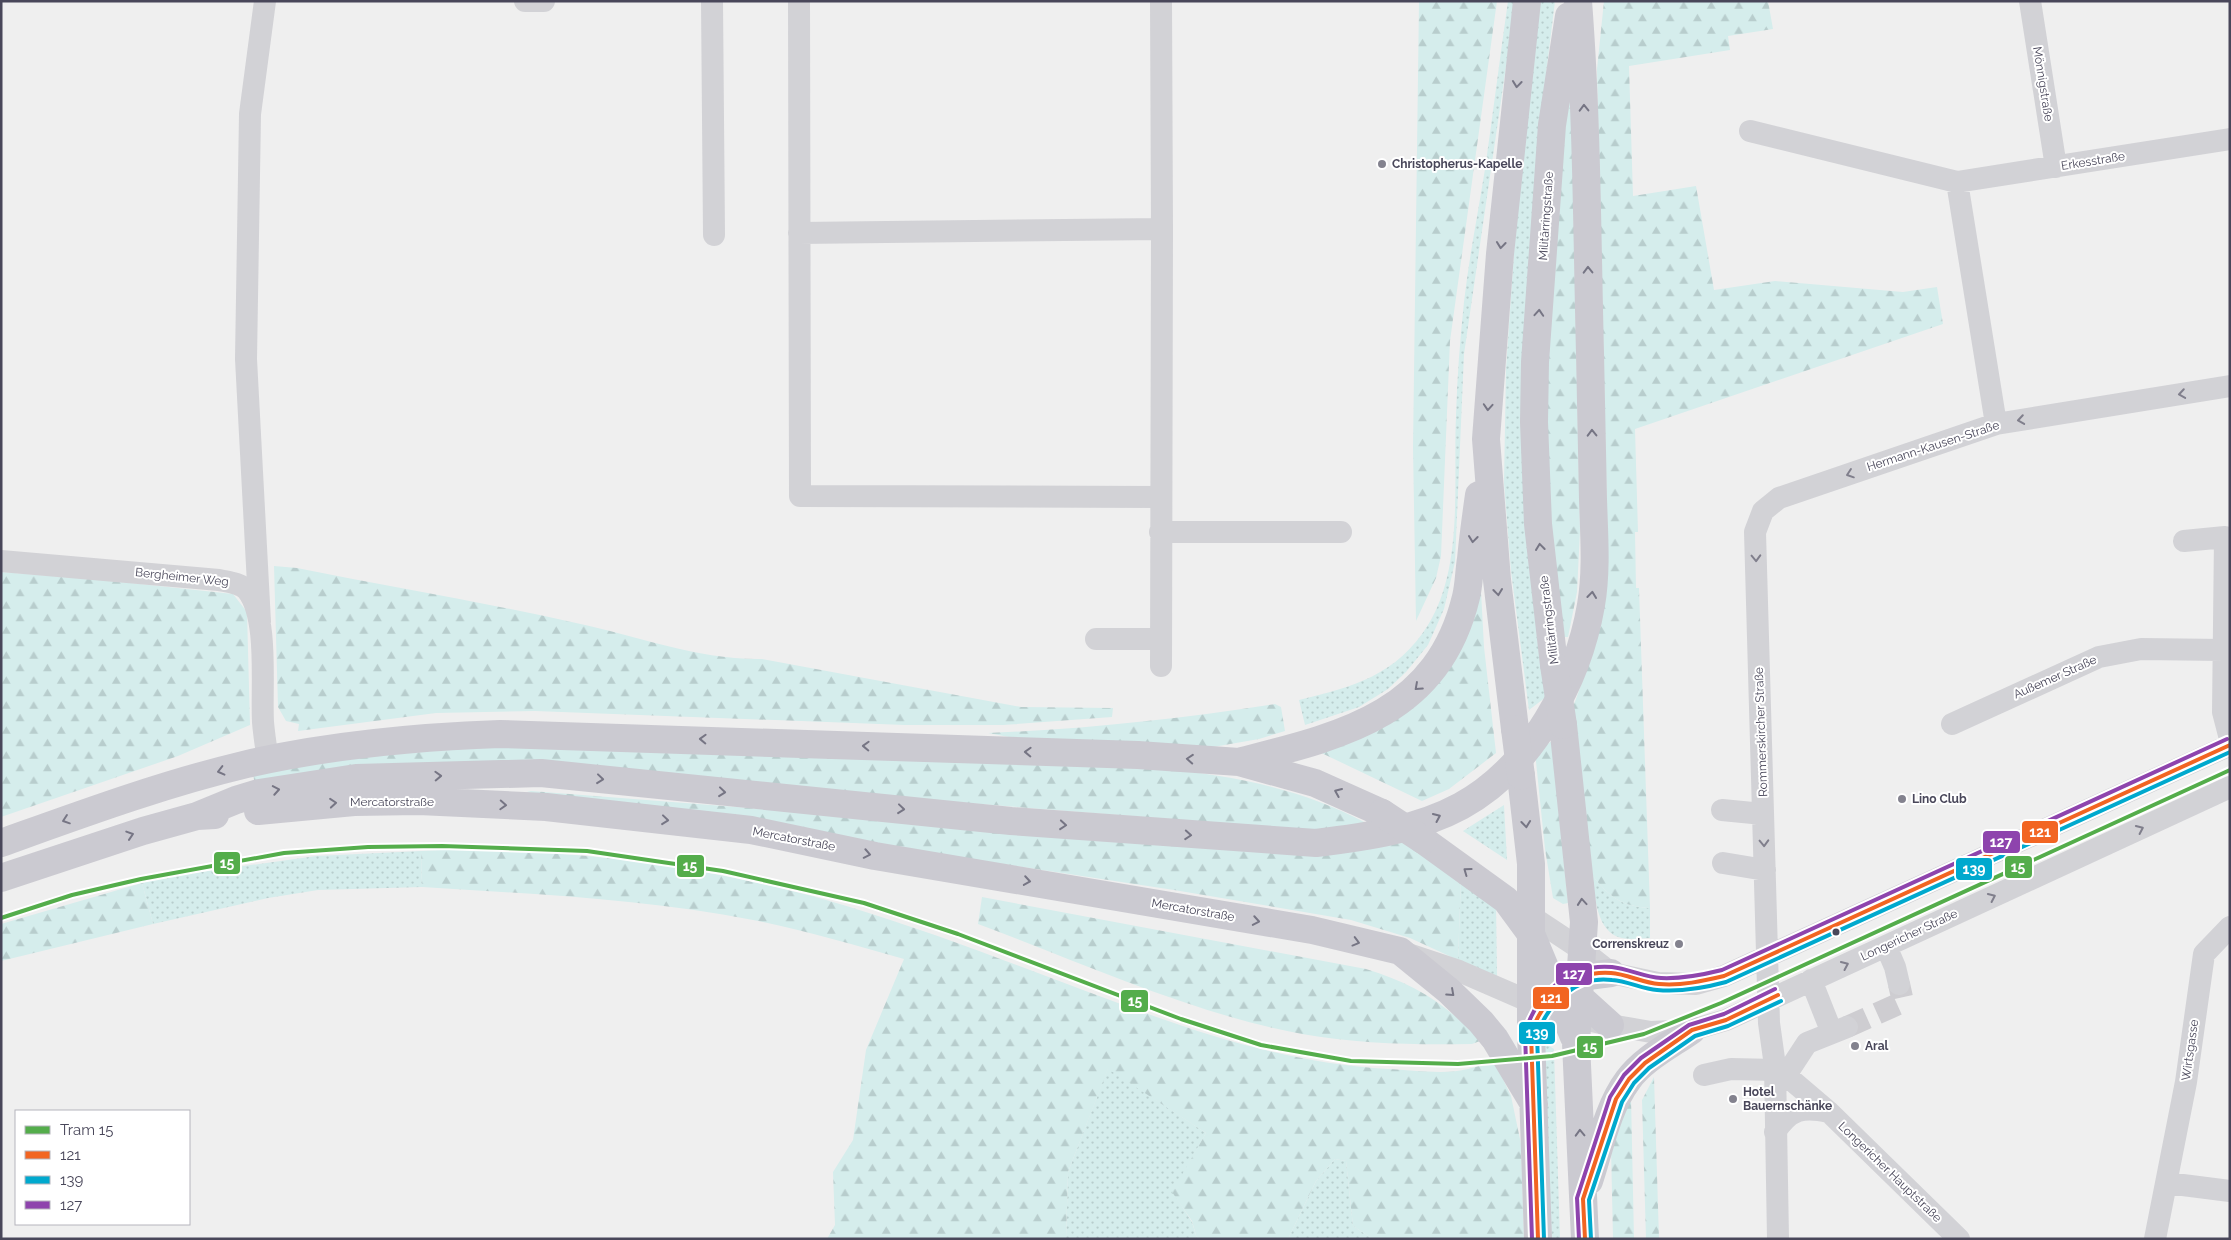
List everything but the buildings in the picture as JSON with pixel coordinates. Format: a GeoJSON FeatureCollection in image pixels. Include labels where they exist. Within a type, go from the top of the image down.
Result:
{"type":"FeatureCollection","features":[{"type":"Feature","properties":{"kind":"main road","name":"Militärringstraße"},"geometry":{"type":"LineString","coordinates":[[1527,1],[1500,254],[1486,439],[1497,580],[1521,776],[1535,925],[1564,1004],[1583,1199],[1585,1239]]}},
{"type":"Feature","properties":{"kind":"main road","name":"Militärringstraße"},"geometry":{"type":"LineString","coordinates":[[1564,1004],[1582,950],[1584,922],[1538,524],[1534,422],[1535,362],[1552,125],[1571,1]]}},
{"type":"Feature","properties":{"kind":"main road"},"geometry":{"type":"LineString","coordinates":[[197,816],[259,793],[356,778],[541,773],[1012,821],[1316,843],[1356,838],[1421,824],[1462,806],[1513,766],[1543,726],[1564,687],[1582,643],[1591,604],[1595,564],[1593,471],[1584,77],[1578,1]]}},
{"type":"Feature","properties":{"kind":"main road"},"geometry":{"type":"LineString","coordinates":[[1239,762],[1337,733],[1378,717],[1404,700],[1443,658],[1456,629],[1467,595],[1486,439]]}},
{"type":"Feature","properties":{"kind":"main road"},"geometry":{"type":"LineString","coordinates":[[1,844],[136,796],[204,775],[268,760],[353,745],[440,736],[500,734],[1138,755],[1239,762],[1315,783],[1382,813],[1506,900],[1535,925],[1556,956],[1564,1004]]}},
{"type":"Feature","properties":{"kind":"main road","name":"Mercatorstraße"},"geometry":{"type":"LineString","coordinates":[[1,878],[143,831],[197,816],[240,814],[354,802],[419,801],[546,807],[751,830],[875,856],[1312,930],[1400,951]]}},
{"type":"Feature","properties":{"kind":"main road"},"geometry":{"type":"LineString","coordinates":[[1400,951],[1449,991],[1481,1022],[1495,1039],[1534,1104]]}},
{"type":"Feature","properties":{"kind":"main road"},"geometry":{"type":"LineString","coordinates":[[1538,1239],[1531,1033],[1564,1004],[1611,973]]}},
{"type":"Feature","properties":{"kind":"main road"},"geometry":{"type":"LineString","coordinates":[[1564,1004],[1610,1025]]}},
{"type":"Feature","properties":{"kind":"main road"},"geometry":{"type":"LineString","coordinates":[[1583,1199],[1616,1099],[1629,1079],[1645,1063],[1692,1030]]}},
{"type":"Feature","properties":{"kind":"street"},"geometry":{"type":"LineString","coordinates":[[260,622],[246,359],[250,114],[265,1]]}},
{"type":"Feature","properties":{"kind":"street"},"geometry":{"type":"LineString","coordinates":[[525,1],[544,1]]}},
{"type":"Feature","properties":{"kind":"street"},"geometry":{"type":"LineString","coordinates":[[712,1],[714,235]]}},
{"type":"Feature","properties":{"kind":"street"},"geometry":{"type":"LineString","coordinates":[[799,1],[800,496],[1160,497]]}},
{"type":"Feature","properties":{"kind":"street"},"geometry":{"type":"LineString","coordinates":[[1160,666],[1161,1]]}},
{"type":"Feature","properties":{"kind":"street","name":"Mönnigstraße"},"geometry":{"type":"LineString","coordinates":[[2030,1],[2056,167]]}},
{"type":"Feature","properties":{"kind":"street","name":"Erkesstraße"},"geometry":{"type":"LineString","coordinates":[[1750,131],[1957,182],[2230,139]]}},
{"type":"Feature","properties":{"kind":"street"},"geometry":{"type":"LineString","coordinates":[[1957,182],[1996,424]]}},
{"type":"Feature","properties":{"kind":"street"},"geometry":{"type":"LineString","coordinates":[[799,233],[1162,229]]}},
{"type":"Feature","properties":{"kind":"street","name":"Hermann-Kausen-Straße"},"geometry":{"type":"LineString","coordinates":[[1763,510],[1779,498],[1996,424],[2230,386]]}},
{"type":"Feature","properties":{"kind":"street","name":"Rommerskircher Straße"},"geometry":{"type":"LineString","coordinates":[[1763,510],[1755,532],[1768,1000],[1779,1070],[1775,1132],[1778,1239]]}},
{"type":"Feature","properties":{"kind":"street"},"geometry":{"type":"LineString","coordinates":[[1160,532],[1341,532]]}},
{"type":"Feature","properties":{"kind":"street"},"geometry":{"type":"LineString","coordinates":[[2184,541],[2227,536],[2223,712],[2230,739]]}},
{"type":"Feature","properties":{"kind":"street","name":"Bergheimer Weg"},"geometry":{"type":"LineString","coordinates":[[1,561],[234,583],[246,588],[255,602],[260,622],[263,722],[268,760]]}},
{"type":"Feature","properties":{"kind":"street"},"geometry":{"type":"LineString","coordinates":[[1096,640],[1161,640]]}},
{"type":"Feature","properties":{"kind":"street","name":"Außemer Straße"},"geometry":{"type":"LineString","coordinates":[[1952,724],[2098,657],[2141,649],[2224,650]]}},
{"type":"Feature","properties":{"kind":"street"},"geometry":{"type":"LineString","coordinates":[[1535,925],[1582,950],[1611,973],[1658,984],[1696,984],[1724,976],[2230,745]]}},
{"type":"Feature","properties":{"kind":"street","name":"Longericher Straße"},"geometry":{"type":"LineString","coordinates":[[1610,1025],[1651,1032],[1692,1030],[1726,1020],[2230,787]]}},
{"type":"Feature","properties":{"kind":"street"},"geometry":{"type":"LineString","coordinates":[[1722,810],[1763,814]]}},
{"type":"Feature","properties":{"kind":"street"},"geometry":{"type":"LineString","coordinates":[[1723,863],[1765,870]]}},
{"type":"Feature","properties":{"kind":"street","name":"Wirtsgasse"},"geometry":{"type":"LineString","coordinates":[[2155,1239],[2186,1082],[2204,954],[2230,927]]}},
{"type":"Feature","properties":{"kind":"street"},"geometry":{"type":"LineString","coordinates":[[1886,946],[1895,967],[1899,984]]}},
{"type":"Feature","properties":{"kind":"street","name":"Mercatorstraße"},"geometry":{"type":"LineString","coordinates":[[1400,951],[1564,1004]]}},
{"type":"Feature","properties":{"kind":"street"},"geometry":{"type":"LineString","coordinates":[[1704,1075],[1731,1069],[1779,1070],[1807,1043],[1840,1030],[1811,980]]}},
{"type":"Feature","properties":{"kind":"street","name":"Longericher Hauptstraße"},"geometry":{"type":"LineString","coordinates":[[1779,1070],[1829,1112],[1958,1239]]}},
{"type":"Feature","properties":{"kind":"street"},"geometry":{"type":"LineString","coordinates":[[1775,1132],[1784,1118],[1794,1111],[1815,1109],[1829,1112]]}},
{"type":"Feature","properties":{"kind":"street"},"geometry":{"type":"LineString","coordinates":[[2167,1182],[2230,1191]]}},
{"type":"Feature","properties":{"kind":"green space"},"geometry":{"type":"Polygon","coordinates":[[[1419,1],[1497,1],[1450,341],[1441,556],[1436,578],[1416,621],[1413,448],[1419,1]]]}},
{"type":"Feature","properties":{"kind":"green space"},"geometry":{"type":"Polygon","coordinates":[[[1508,1],[1515,1],[1464,354],[1455,562],[1444,609],[1428,645],[1406,672],[1388,689],[1359,707],[1305,725],[1299,700],[1338,690],[1372,676],[1388,667],[1416,642],[1428,625],[1439,602],[1447,577],[1452,551],[1454,523],[1456,402],[1464,302],[1485,169],[1508,1]]]}},
{"type":"Feature","properties":{"kind":"green space"},"geometry":{"type":"Polygon","coordinates":[[[1539,1],[1555,1],[1546,74],[1546,697],[1529,710],[1511,571],[1504,483],[1506,369],[1515,238],[1539,1]]]}},
{"type":"Feature","properties":{"kind":"green space"},"geometry":{"type":"Polygon","coordinates":[[[1604,1],[1768,1],[1773,29],[1728,36],[1730,50],[1629,66],[1633,196],[1696,186],[1714,290],[1775,281],[1903,292],[1937,287],[1943,324],[1635,429],[1638,532],[1635,532],[1636,588],[1639,588],[1650,908],[1631,905],[1616,899],[1592,875],[1572,710],[1596,643],[1606,594],[1608,558],[1597,69],[1604,1]]]}},
{"type":"Feature","properties":{"kind":"green space"},"geometry":{"type":"Polygon","coordinates":[[[1571,77],[1580,531],[1577,592],[1568,637],[1564,637],[1552,542],[1547,435],[1552,281],[1571,77]]]}},
{"type":"Feature","properties":{"kind":"green space"},"geometry":{"type":"Polygon","coordinates":[[[1479,554],[1484,647],[1496,753],[1449,789],[1422,801],[1311,748],[1411,704],[1479,554]]]}},
{"type":"Feature","properties":{"kind":"green space"},"geometry":{"type":"Polygon","coordinates":[[[274,566],[297,568],[507,608],[715,656],[762,659],[1021,707],[1113,708],[1112,717],[1003,725],[905,725],[535,711],[436,713],[298,731],[299,724],[286,721],[278,707],[274,566]]]}},
{"type":"Feature","properties":{"kind":"green space"},"geometry":{"type":"Polygon","coordinates":[[[1,572],[103,580],[233,594],[247,612],[250,725],[178,756],[1,817],[1,572]]]}},
{"type":"Feature","properties":{"kind":"green space"},"geometry":{"type":"Polygon","coordinates":[[[1275,704],[1281,707],[1285,731],[1259,739],[1213,747],[1029,741],[988,733],[1132,723],[1275,704]]]}},
{"type":"Feature","properties":{"kind":"green space"},"geometry":{"type":"Polygon","coordinates":[[[1552,741],[1568,903],[1563,904],[1553,898],[1545,849],[1535,752],[1552,741]]]}},
{"type":"Feature","properties":{"kind":"green space"},"geometry":{"type":"Polygon","coordinates":[[[521,744],[1101,764],[1157,768],[1213,775],[1266,786],[1318,801],[1366,823],[1322,831],[585,773],[255,786],[253,773],[341,757],[521,744]]]}},
{"type":"Feature","properties":{"kind":"green space"},"geometry":{"type":"Polygon","coordinates":[[[527,792],[762,809],[1403,842],[1461,878],[1458,960],[1410,938],[1351,920],[1174,890],[527,792]]]}},
{"type":"Feature","properties":{"kind":"green space"},"geometry":{"type":"Polygon","coordinates":[[[1504,805],[1507,860],[1463,831],[1504,805]]]}},
{"type":"Feature","properties":{"kind":"green space"},"geometry":{"type":"Polygon","coordinates":[[[460,849],[553,853],[644,862],[690,869],[781,888],[915,928],[1192,1029],[1240,1044],[1288,1055],[1338,1064],[1439,1072],[1459,1071],[1494,1060],[1511,1096],[1521,1144],[1524,1239],[1373,1239],[1353,1226],[1346,1161],[1335,1159],[1316,1181],[1288,1239],[1197,1239],[1192,1221],[1172,1192],[1206,1133],[1108,1069],[1068,1172],[1066,1239],[827,1239],[835,1225],[833,1172],[853,1140],[866,1050],[904,959],[791,928],[712,913],[588,898],[422,887],[421,851],[460,849]]]}},
{"type":"Feature","properties":{"kind":"green space"},"geometry":{"type":"Polygon","coordinates":[[[421,851],[422,887],[318,890],[268,898],[153,924],[142,883],[158,878],[316,856],[421,851]]]}},
{"type":"Feature","properties":{"kind":"green space"},"geometry":{"type":"Polygon","coordinates":[[[1592,875],[1616,899],[1631,905],[1650,908],[1650,938],[1622,938],[1613,935],[1607,929],[1598,912],[1592,875]]]}},
{"type":"Feature","properties":{"kind":"green space"},"geometry":{"type":"Polygon","coordinates":[[[1461,878],[1496,905],[1497,976],[1458,960],[1461,878]]]}},
{"type":"Feature","properties":{"kind":"green space"},"geometry":{"type":"Polygon","coordinates":[[[142,883],[153,924],[1,961],[1,924],[142,883]]]}},
{"type":"Feature","properties":{"kind":"green space"},"geometry":{"type":"Polygon","coordinates":[[[982,897],[1366,969],[1399,981],[1428,996],[1455,1016],[1480,1041],[1472,1044],[1429,1044],[1345,1040],[1302,1034],[1220,1014],[1138,986],[978,924],[982,897]]]}},
{"type":"Feature","properties":{"kind":"green space"},"geometry":{"type":"Polygon","coordinates":[[[1546,1044],[1554,1049],[1560,1239],[1548,1239],[1543,1047],[1546,1044]]]}},
{"type":"Feature","properties":{"kind":"green space"},"geometry":{"type":"Polygon","coordinates":[[[1108,1068],[1206,1133],[1173,1192],[1192,1222],[1197,1239],[1066,1239],[1068,1172],[1108,1068]]]}},
{"type":"Feature","properties":{"kind":"green space"},"geometry":{"type":"Polygon","coordinates":[[[1654,1077],[1659,1239],[1646,1239],[1642,1100],[1654,1077]]]}},
{"type":"Feature","properties":{"kind":"green space"},"geometry":{"type":"Polygon","coordinates":[[[1631,1097],[1634,1239],[1613,1239],[1611,1148],[1631,1097]]]}},
{"type":"Feature","properties":{"kind":"green space"},"geometry":{"type":"Polygon","coordinates":[[[1335,1159],[1346,1161],[1353,1226],[1373,1239],[1288,1239],[1316,1181],[1335,1159]]]}},
{"type":"Feature","properties":{"kind":"tunnel"},"geometry":{"type":"LineString","coordinates":[[1847,1027],[1903,1002],[1899,984]]}},
{"type":"Feature","properties":{"kind":"tram line","name":"15"},"geometry":{"type":"LineString","coordinates":[[1,918],[72,895],[141,879],[284,853],[368,847],[442,846],[587,851],[723,871],[864,903],[958,934],[1181,1019],[1261,1045],[1351,1061],[1458,1064],[1552,1056],[1644,1034],[1721,1003],[2230,770]]}},
{"type":"Feature","properties":{"kind":"transit line","name":"127"},"geometry":{"type":"LineString","coordinates":[[1532,1239],[1525,1033],[1537,1006],[1557,984],[1582,970],[1597,967],[1618,968],[1661,978],[1677,978],[1722,970],[2227,739]]}},
{"type":"Feature","properties":{"kind":"transit line","name":"121"},"geometry":{"type":"LineString","coordinates":[[1538,1239],[1531,1033],[1543,1009],[1560,989],[1583,976],[1597,973],[1611,973],[1653,983],[1667,984],[1692,983],[1724,976],[2230,745]]}},
{"type":"Feature","properties":{"kind":"transit line","name":"139"},"geometry":{"type":"LineString","coordinates":[[1544,1239],[1537,1034],[1549,1012],[1566,994],[1587,982],[1599,980],[1618,981],[1651,989],[1666,990],[1692,989],[1726,982],[2230,752]]}},
{"type":"Feature","properties":{"kind":"transit line","name":"127"},"geometry":{"type":"LineString","coordinates":[[1579,1239],[1577,1198],[1610,1097],[1624,1075],[1641,1058],[1689,1025],[1724,1014],[1775,989]]}},
{"type":"Feature","properties":{"kind":"transit line","name":"121"},"geometry":{"type":"LineString","coordinates":[[1585,1239],[1583,1199],[1616,1099],[1629,1079],[1645,1063],[1692,1030],[1726,1020],[1778,995]]}},
{"type":"Feature","properties":{"kind":"transit line","name":"139"},"geometry":{"type":"LineString","coordinates":[[1591,1239],[1589,1200],[1622,1102],[1634,1083],[1649,1068],[1695,1036],[1728,1026],[1781,1001]]}},
{"type":"Feature","properties":{"kind":"place","name":"Christopherus-Kapelle"},"geometry":{"type":"Point","coordinates":[1382,164]}},
{"type":"Feature","properties":{"kind":"place","name":"Lino Club"},"geometry":{"type":"Point","coordinates":[1902,799]}},
{"type":"Feature","properties":{"kind":"place","name":"Correnskreuz"},"geometry":{"type":"Point","coordinates":[1679,944]}},
{"type":"Feature","properties":{"kind":"place","name":"Aral"},"geometry":{"type":"Point","coordinates":[1855,1046]}},
{"type":"Feature","properties":{"kind":"place","name":"Hotel Bauernschänke"},"geometry":{"type":"Point","coordinates":[1733,1099]}}]}
